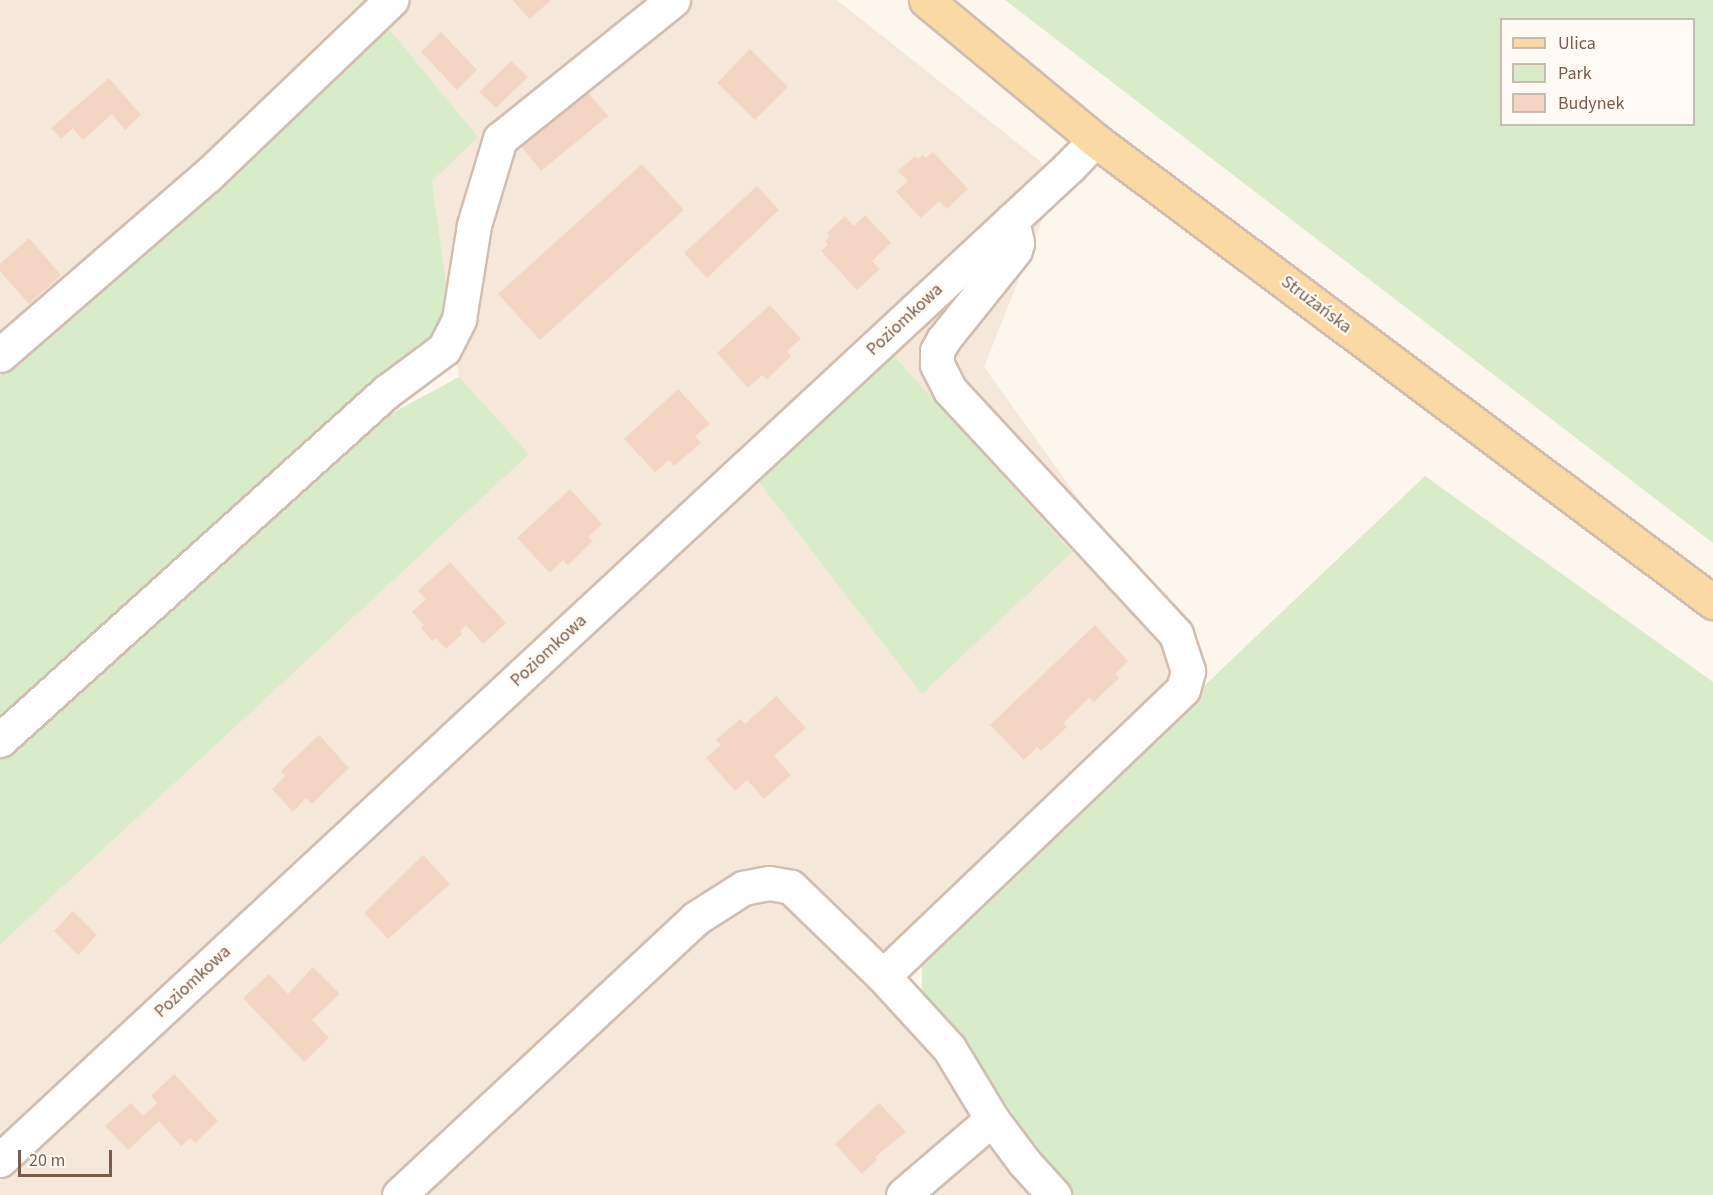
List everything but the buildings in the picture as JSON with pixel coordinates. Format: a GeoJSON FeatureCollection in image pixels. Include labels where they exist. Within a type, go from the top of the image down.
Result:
{"type":"FeatureCollection","features":[{"type":"Feature","properties":{"kind":"main road","name":"Strużańska"},"geometry":{"type":"LineString","coordinates":[[926,0],[1095,140],[1713,602]]}},
{"type":"Feature","properties":{"kind":"street"},"geometry":{"type":"LineString","coordinates":[[0,355],[207,176],[391,0]]}},
{"type":"Feature","properties":{"kind":"street"},"geometry":{"type":"LineString","coordinates":[[0,740],[386,392],[444,349],[459,319],[474,225],[500,139],[674,0]]}},
{"type":"Feature","properties":{"kind":"street","name":"Poziomkowa"},"geometry":{"type":"LineString","coordinates":[[0,1160],[1012,220],[1095,140]]}},
{"type":"Feature","properties":{"kind":"street"},"geometry":{"type":"LineString","coordinates":[[883,976],[1184,689],[1188,671],[1184,652],[1176,634],[950,390],[937,364],[937,351],[943,340],[1015,250],[1017,243],[1012,220]]}},
{"type":"Feature","properties":{"kind":"street"},"geometry":{"type":"LineString","coordinates":[[399,1195],[696,918],[743,888],[769,883],[791,887],[883,976],[949,1048],[992,1119],[1024,1162],[1054,1195]]}},
{"type":"Feature","properties":{"kind":"street"},"geometry":{"type":"LineString","coordinates":[[903,1195],[992,1119]]}},
{"type":"Feature","properties":{"kind":"shaded area"},"geometry":{"type":"Polygon","coordinates":[[[0,0],[384,0],[0,339],[0,0]]]}},
{"type":"Feature","properties":{"kind":"shaded area"},"geometry":{"type":"Polygon","coordinates":[[[409,0],[837,0],[1040,161],[1054,191],[984,367],[1176,634],[1188,671],[883,976],[1020,1144],[1070,1195],[0,1195],[0,945],[528,454],[459,377],[432,181],[383,22],[409,0]]]}},
{"type":"Feature","properties":{"kind":"green space"},"geometry":{"type":"Polygon","coordinates":[[[1005,0],[1713,0],[1713,543],[1005,0]]]}},
{"type":"Feature","properties":{"kind":"green space"},"geometry":{"type":"Polygon","coordinates":[[[383,22],[478,137],[432,181],[450,311],[420,351],[379,420],[459,377],[529,454],[0,945],[0,376],[225,175],[383,22]]]}},
{"type":"Feature","properties":{"kind":"green space"},"geometry":{"type":"Polygon","coordinates":[[[891,353],[1072,552],[922,694],[755,477],[891,353]]]}},
{"type":"Feature","properties":{"kind":"green space"},"geometry":{"type":"Polygon","coordinates":[[[1425,476],[1713,682],[1713,1195],[1070,1195],[1020,1144],[1012,1112],[922,997],[922,966],[1006,886],[1025,856],[1425,476]]]}}]}
